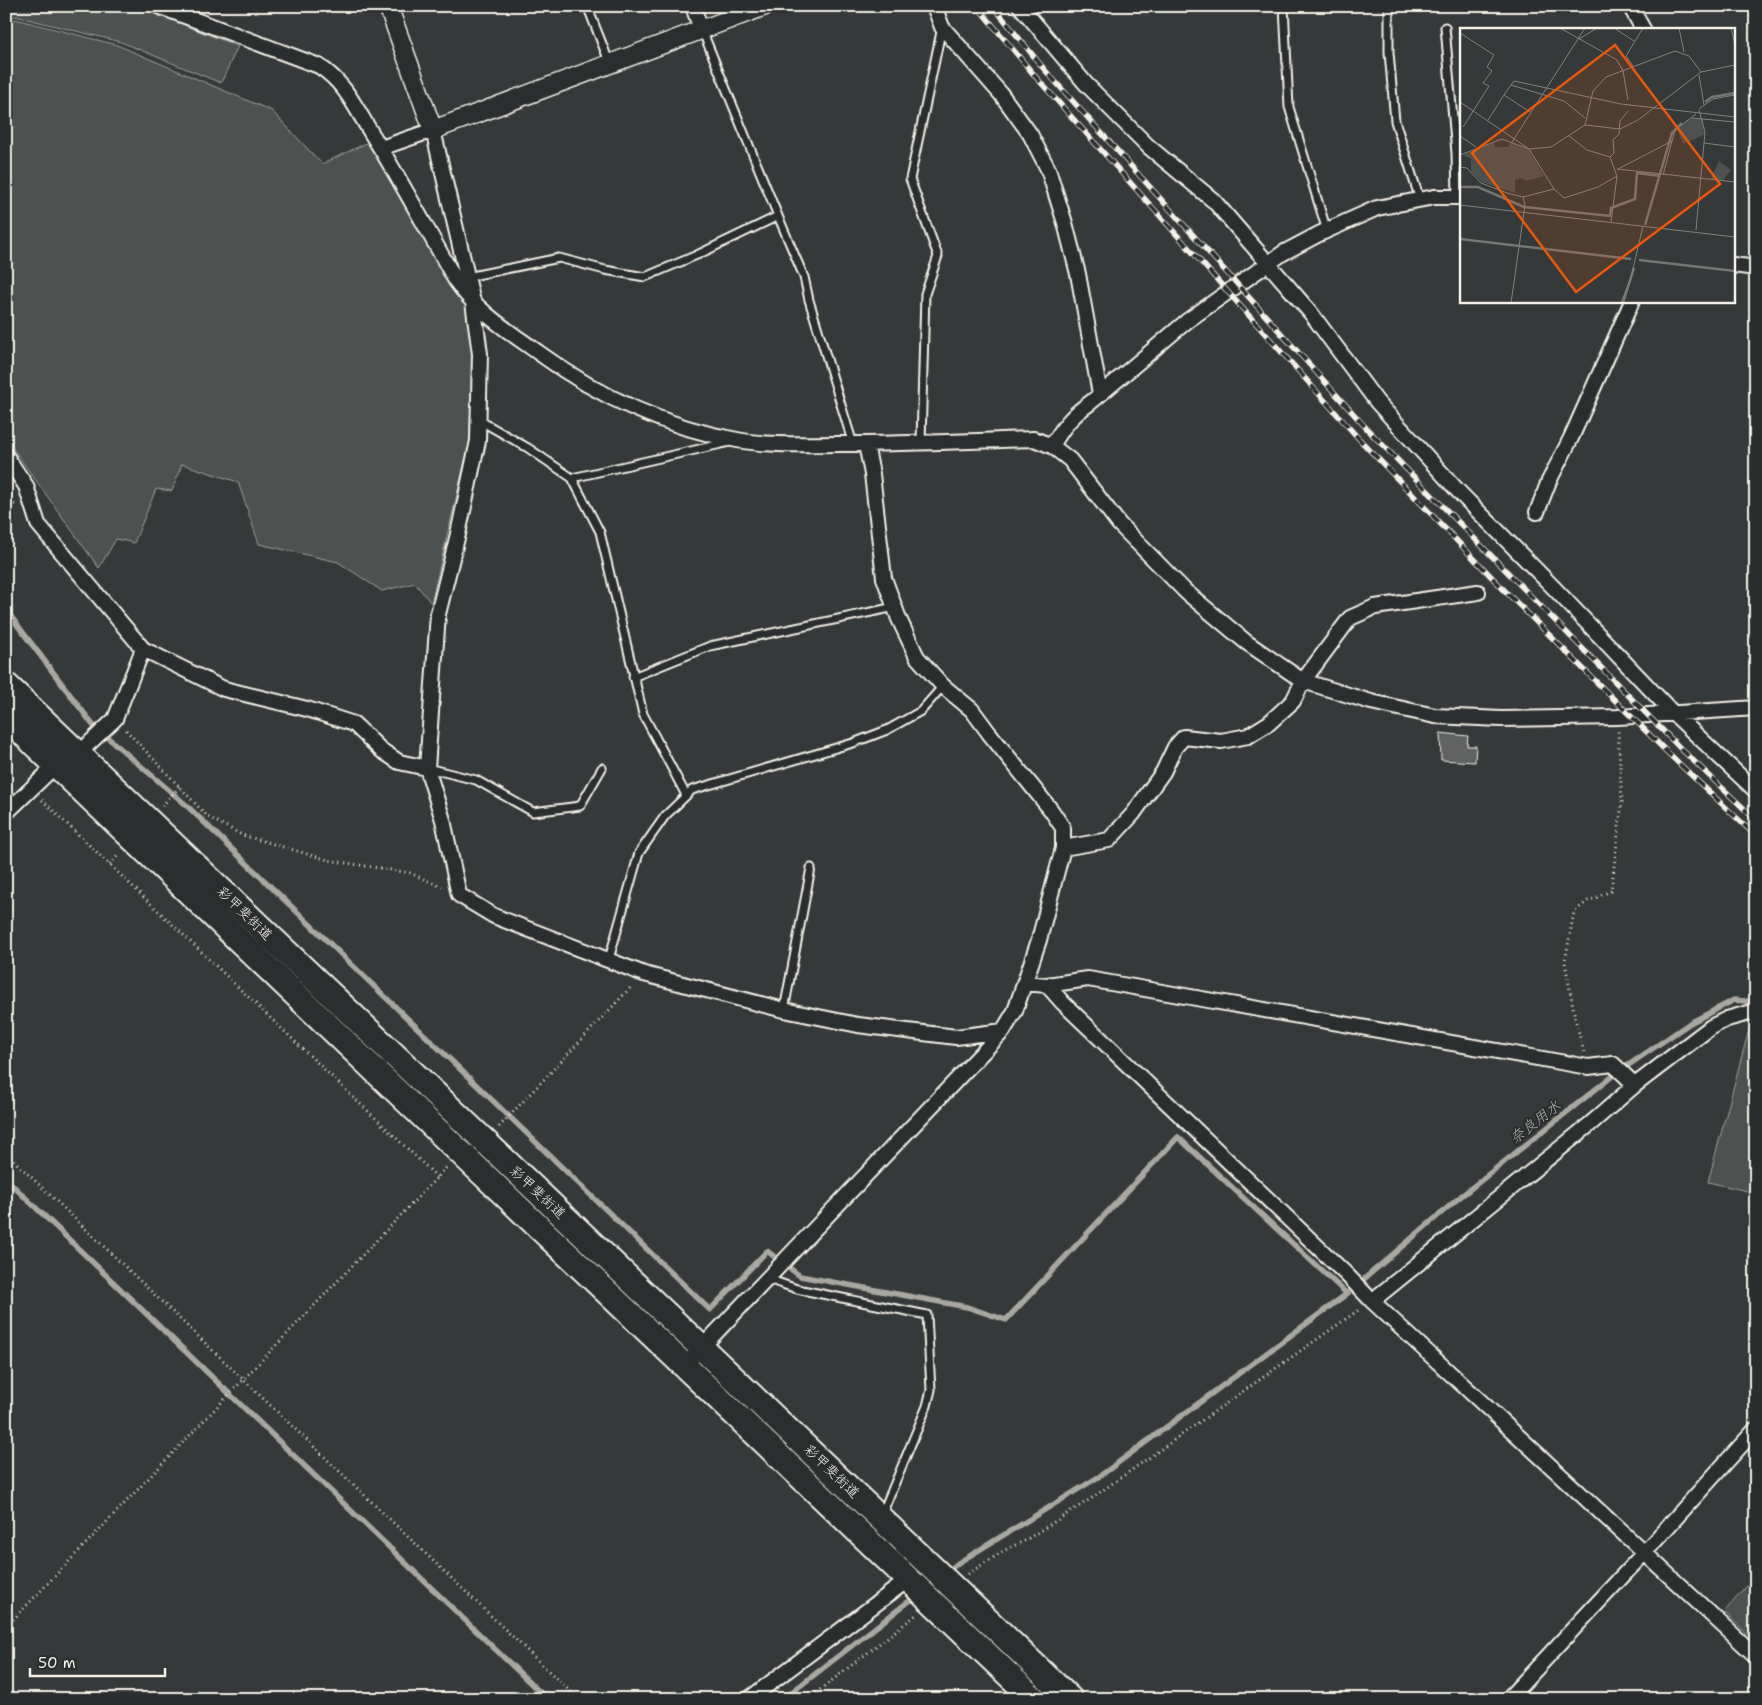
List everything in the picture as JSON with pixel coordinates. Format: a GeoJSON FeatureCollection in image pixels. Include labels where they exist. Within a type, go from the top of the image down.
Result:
{"type":"FeatureCollection","features":[{"type":"Feature","properties":{"kind":"highway","name":"彩甲斐街道"},"geometry":{"type":"LineString","coordinates":[[6,685],[703,1347],[1070,1699]]}},
{"type":"Feature","properties":{"kind":"highway","name":"彩甲斐街道"},"geometry":{"type":"LineString","coordinates":[[6,718],[1034,1699]]}},
{"type":"Feature","properties":{"kind":"street"},"geometry":{"type":"LineString","coordinates":[[158,6],[318,66],[331,73],[342,84],[457,281],[473,302],[503,327],[554,364],[611,398],[667,422],[696,431],[738,440],[772,444],[860,444],[1034,439],[1052,446],[1070,460],[1118,524],[1186,592],[1246,642],[1303,681],[1371,702],[1435,716],[1501,719],[1618,717],[1756,708]]}},
{"type":"Feature","properties":{"kind":"street"},"geometry":{"type":"LineString","coordinates":[[388,6],[433,130],[473,302],[480,354],[478,441],[438,614],[427,768],[443,820],[459,895],[494,916],[644,974],[784,1010],[858,1025],[956,1038],[1003,1031]]}},
{"type":"Feature","properties":{"kind":"street"},"geometry":{"type":"LineString","coordinates":[[693,6],[701,30]]}},
{"type":"Feature","properties":{"kind":"street"},"geometry":{"type":"LineString","coordinates":[[381,148],[765,6]]}},
{"type":"Feature","properties":{"kind":"street"},"geometry":{"type":"LineString","coordinates":[[934,6],[942,27],[1000,94],[1030,134],[1048,169],[1065,223],[1078,274],[1100,394]]}},
{"type":"Feature","properties":{"kind":"street"},"geometry":{"type":"LineString","coordinates":[[1020,6],[1086,84],[1149,146],[1214,201],[1310,312],[1383,409],[1459,492],[1672,712],[1756,791]]}},
{"type":"Feature","properties":{"kind":"street"},"geometry":{"type":"LineString","coordinates":[[1630,6],[1642,28]]}},
{"type":"Feature","properties":{"kind":"street"},"geometry":{"type":"LineString","coordinates":[[1052,446],[1064,424],[1077,412],[1187,321],[1283,253],[1376,208],[1434,197],[1459,197]]}},
{"type":"Feature","properties":{"kind":"street"},"geometry":{"type":"LineString","coordinates":[[1734,265],[1756,268]]}},
{"type":"Feature","properties":{"kind":"street"},"geometry":{"type":"LineString","coordinates":[[1537,512],[1549,481],[1571,438],[1632,302]]}},
{"type":"Feature","properties":{"kind":"street"},"geometry":{"type":"LineString","coordinates":[[685,1365],[1003,1031],[1015,1011],[1039,940],[1063,848],[1062,828],[1051,810],[972,710],[944,686],[917,657],[884,578],[872,474],[860,444]]}},
{"type":"Feature","properties":{"kind":"street"},"geometry":{"type":"LineString","coordinates":[[6,456],[26,486],[38,524],[143,650],[224,689],[307,709],[354,724],[381,750],[398,762],[427,768]]}},
{"type":"Feature","properties":{"kind":"street"},"geometry":{"type":"LineString","coordinates":[[1063,848],[1110,840],[1133,814],[1163,772],[1175,747],[1184,737],[1221,741],[1248,736],[1269,723],[1293,701],[1303,681],[1350,618],[1375,607],[1478,592]]}},
{"type":"Feature","properties":{"kind":"street"},"geometry":{"type":"LineString","coordinates":[[6,813],[56,765],[78,754],[115,718],[143,650]]}},
{"type":"Feature","properties":{"kind":"street"},"geometry":{"type":"LineString","coordinates":[[1024,983],[1047,986],[1088,979],[1588,1067],[1612,1064],[1631,1081]]}},
{"type":"Feature","properties":{"kind":"street"},"geometry":{"type":"LineString","coordinates":[[1047,986],[1372,1300],[1756,1656]]}},
{"type":"Feature","properties":{"kind":"street"},"geometry":{"type":"LineString","coordinates":[[1372,1300],[1589,1125],[1631,1081],[1711,1027],[1727,1019],[1756,1011]]}},
{"type":"Feature","properties":{"kind":"street"},"geometry":{"type":"LineString","coordinates":[[1508,1699],[1756,1430]]}},
{"type":"Feature","properties":{"kind":"street"},"geometry":{"type":"LineString","coordinates":[[748,1699],[911,1581]]}},
{"type":"Feature","properties":{"kind":"lane"},"geometry":{"type":"LineString","coordinates":[[1284,6],[1289,107],[1327,231]]}},
{"type":"Feature","properties":{"kind":"lane"},"geometry":{"type":"LineString","coordinates":[[1389,6],[1389,52],[1395,121],[1420,200]]}},
{"type":"Feature","properties":{"kind":"lane"},"geometry":{"type":"LineString","coordinates":[[588,8],[610,64]]}},
{"type":"Feature","properties":{"kind":"lane"},"geometry":{"type":"LineString","coordinates":[[921,442],[925,294],[938,256],[910,179],[942,27]]}},
{"type":"Feature","properties":{"kind":"lane"},"geometry":{"type":"LineString","coordinates":[[1445,27],[1459,197]]}},
{"type":"Feature","properties":{"kind":"lane"},"geometry":{"type":"LineString","coordinates":[[701,30],[804,276],[809,300],[860,444]]}},
{"type":"Feature","properties":{"kind":"lane"},"geometry":{"type":"LineString","coordinates":[[467,277],[559,258],[605,270],[645,277],[778,216]]}},
{"type":"Feature","properties":{"kind":"lane"},"geometry":{"type":"LineString","coordinates":[[478,420],[528,448],[572,478],[600,532],[643,714],[686,795]]}},
{"type":"Feature","properties":{"kind":"lane"},"geometry":{"type":"LineString","coordinates":[[572,478],[738,440]]}},
{"type":"Feature","properties":{"kind":"lane"},"geometry":{"type":"LineString","coordinates":[[634,677],[710,646],[895,607]]}},
{"type":"Feature","properties":{"kind":"lane"},"geometry":{"type":"LineString","coordinates":[[609,959],[639,853],[665,816],[692,790],[853,743],[887,730],[921,711],[944,686]]}},
{"type":"Feature","properties":{"kind":"lane"},"geometry":{"type":"LineString","coordinates":[[427,768],[476,780],[533,812],[580,806],[602,768]]}},
{"type":"Feature","properties":{"kind":"lane"},"geometry":{"type":"LineString","coordinates":[[784,1010],[811,868]]}},
{"type":"Feature","properties":{"kind":"lane"},"geometry":{"type":"LineString","coordinates":[[771,1275],[797,1289],[927,1315],[931,1390],[927,1406],[881,1517]]}},
{"type":"Feature","properties":{"kind":"path"},"geometry":{"type":"LineString","coordinates":[[1588,1067],[1575,1018],[1565,962],[1574,912],[1588,901],[1612,891],[1622,802],[1618,717]]}},
{"type":"Feature","properties":{"kind":"path"},"geometry":{"type":"LineString","coordinates":[[115,718],[208,817],[242,835],[328,860],[410,872],[459,895]]}},
{"type":"Feature","properties":{"kind":"path"},"geometry":{"type":"LineString","coordinates":[[160,808],[180,786]]}},
{"type":"Feature","properties":{"kind":"path"},"geometry":{"type":"LineString","coordinates":[[31,789],[437,1177]]}},
{"type":"Feature","properties":{"kind":"path"},"geometry":{"type":"LineString","coordinates":[[110,865],[121,852]]}},
{"type":"Feature","properties":{"kind":"path"},"geometry":{"type":"LineString","coordinates":[[500,1126],[644,974]]}},
{"type":"Feature","properties":{"kind":"path"},"geometry":{"type":"LineString","coordinates":[[6,1153],[578,1699]]}},
{"type":"Feature","properties":{"kind":"path"},"geometry":{"type":"LineString","coordinates":[[6,1627],[222,1400],[461,1154]]}},
{"type":"Feature","properties":{"kind":"path"},"geometry":{"type":"LineString","coordinates":[[952,1587],[969,1573],[1005,1550],[1024,1541],[1089,1500],[1372,1300]]}},
{"type":"Feature","properties":{"kind":"path"},"geometry":{"type":"LineString","coordinates":[[808,1699],[932,1601]]}},
{"type":"Feature","properties":{"kind":"shaded area"},"geometry":{"type":"Polygon","coordinates":[[[6,6],[142,6],[238,46],[221,83],[121,42],[15,16],[6,19],[6,6]]]}},
{"type":"Feature","properties":{"kind":"shaded area"},"geometry":{"type":"Polygon","coordinates":[[[15,19],[117,45],[272,111],[322,164],[373,140],[470,301],[473,362],[469,444],[431,603],[415,583],[382,591],[338,562],[259,544],[238,482],[182,464],[172,491],[156,489],[134,543],[116,539],[99,568],[6,439],[6,23],[15,19]]]}},
{"type":"Feature","properties":{"kind":"shaded area"},"geometry":{"type":"Polygon","coordinates":[[[1754,1011],[1756,1011],[1756,1193],[1708,1182],[1754,1011]]]}},
{"type":"Feature","properties":{"kind":"shaded area"},"geometry":{"type":"Polygon","coordinates":[[[1753,1579],[1756,1581],[1756,1642],[1724,1612],[1753,1579]]]}},
{"type":"Feature","properties":{"kind":"building"},"geometry":{"type":"Polygon","coordinates":[[[1440,733],[1468,736],[1467,746],[1476,746],[1475,762],[1441,760],[1440,733]]]}},
{"type":"Feature","properties":{"kind":"waterway"},"geometry":{"type":"LineString","coordinates":[[6,610],[93,725],[184,803],[710,1310],[767,1251],[800,1276],[967,1307],[1006,1320],[1178,1137],[1347,1294]]}},
{"type":"Feature","properties":{"kind":"waterway","name":"奈良用水"},"geometry":{"type":"LineString","coordinates":[[1357,1285],[1460,1197],[1611,1077],[1690,1023],[1734,1000],[1756,1002]]}},
{"type":"Feature","properties":{"kind":"waterway"},"geometry":{"type":"LineString","coordinates":[[6,1179],[547,1699]]}},
{"type":"Feature","properties":{"kind":"waterway"},"geometry":{"type":"LineString","coordinates":[[946,1573],[958,1563],[1100,1476],[1348,1293]]}},
{"type":"Feature","properties":{"kind":"waterway"},"geometry":{"type":"LineString","coordinates":[[783,1699],[917,1595]]}},
{"type":"Feature","properties":{"kind":"railway"},"geometry":{"type":"LineString","coordinates":[[977,6],[1035,76],[1360,440],[1509,595],[1671,756],[1756,836]]}},
{"type":"Feature","properties":{"kind":"railway"},"geometry":{"type":"LineString","coordinates":[[993,6],[1044,69],[1369,431],[1680,748],[1756,820]]}}]}
